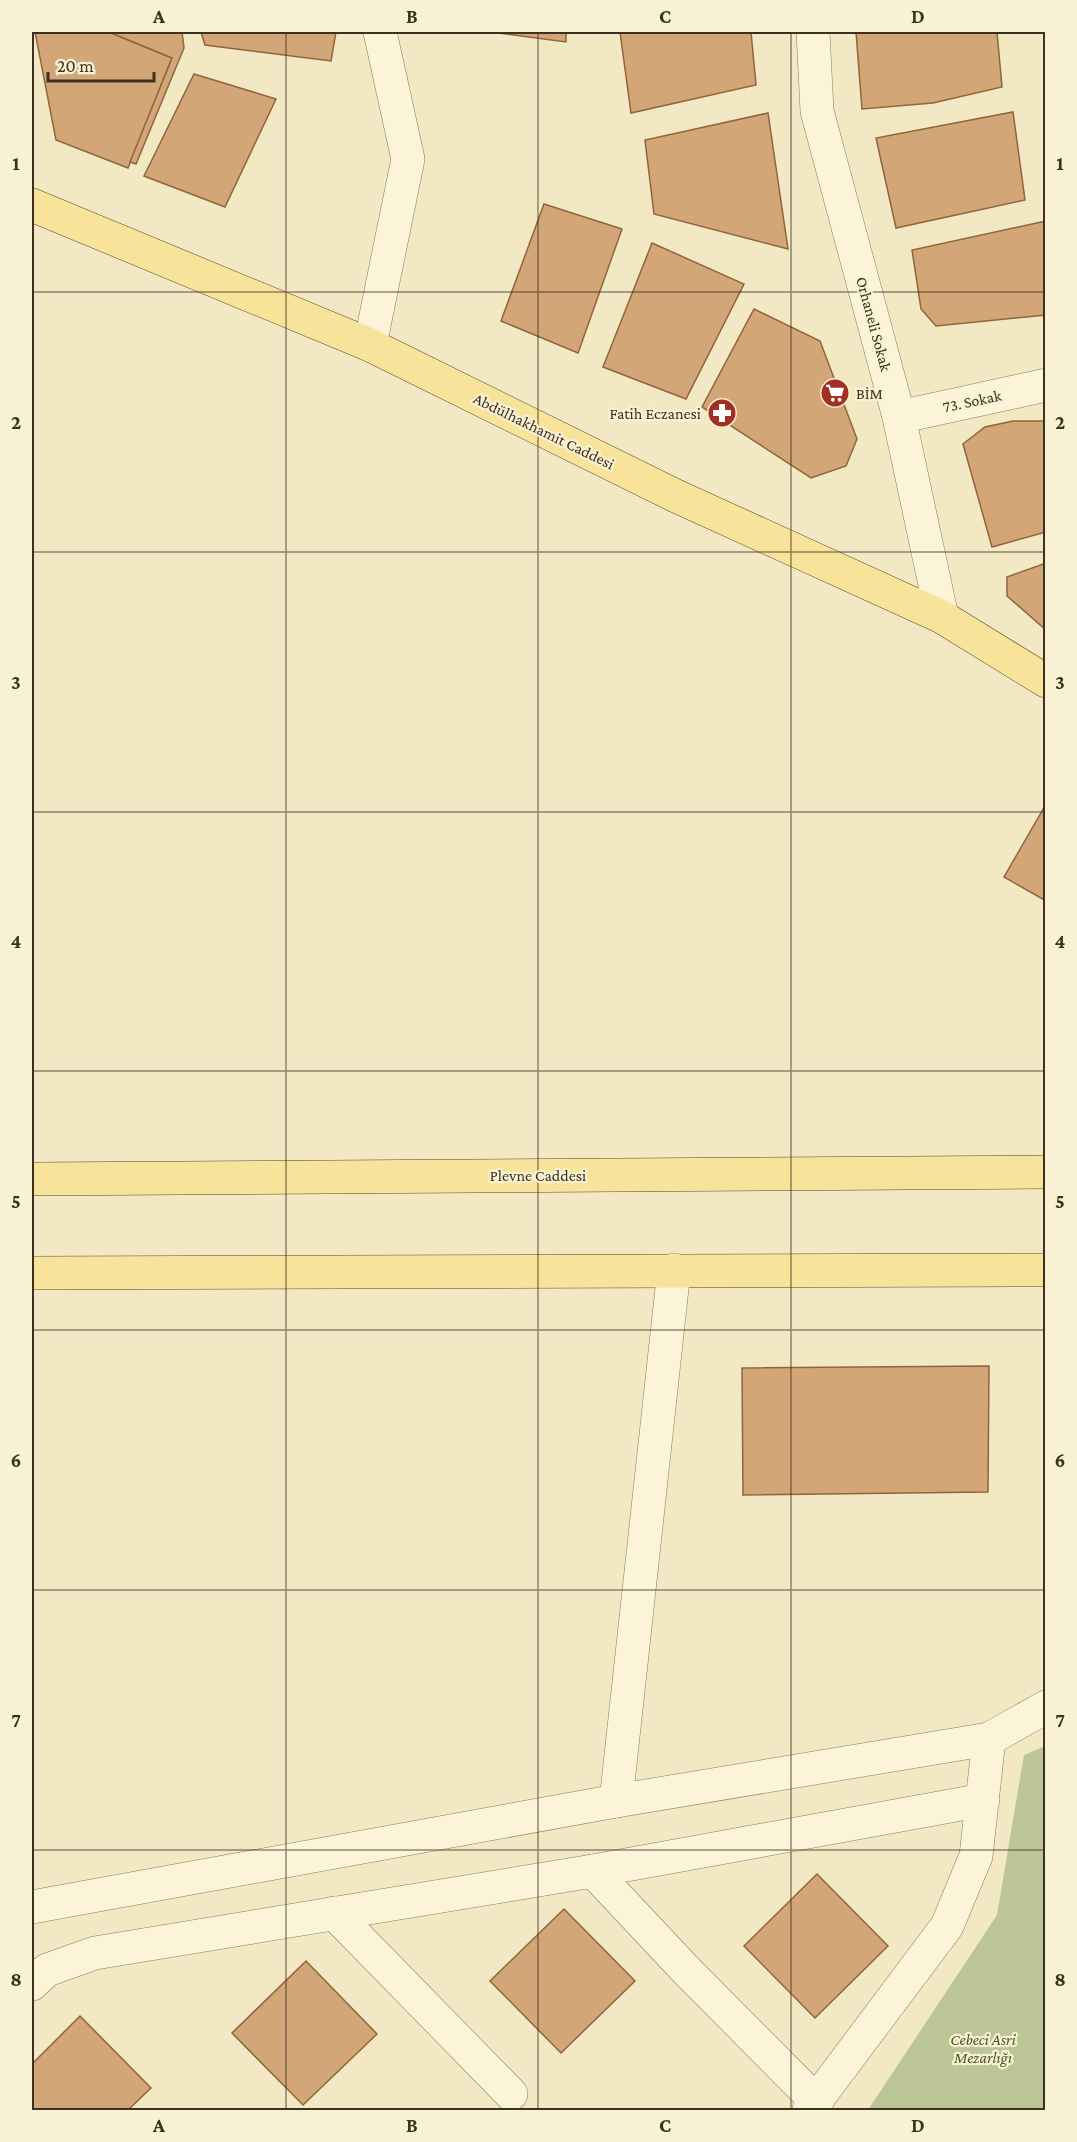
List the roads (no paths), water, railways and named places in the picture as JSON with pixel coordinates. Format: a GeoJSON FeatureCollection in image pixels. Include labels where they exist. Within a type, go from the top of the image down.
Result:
{"type":"FeatureCollection","features":[{"type":"Feature","properties":{"kind":"main road","name":"Abdülhakhamit Caddesi"},"geometry":{"type":"LineString","coordinates":[[32,205],[370,345],[676,496],[942,617],[1046,681]]}},
{"type":"Feature","properties":{"kind":"main road","name":"Plevne Caddesi"},"geometry":{"type":"LineString","coordinates":[[32,1179],[1046,1172]]}},
{"type":"Feature","properties":{"kind":"main road"},"geometry":{"type":"LineString","coordinates":[[32,1273],[1046,1270]]}},
{"type":"Feature","properties":{"kind":"street"},"geometry":{"type":"LineString","coordinates":[[370,345],[408,159],[380,32]]}},
{"type":"Feature","properties":{"kind":"street","name":"Orhaneli Sokak"},"geometry":{"type":"LineString","coordinates":[[813,32],[817,111],[899,417],[942,617]]}},
{"type":"Feature","properties":{"kind":"street","name":"73. Sokak"},"geometry":{"type":"LineString","coordinates":[[899,417],[1046,385]]}},
{"type":"Feature","properties":{"kind":"street"},"geometry":{"type":"LineString","coordinates":[[616,1801],[674,1270]]}},
{"type":"Feature","properties":{"kind":"street"},"geometry":{"type":"LineString","coordinates":[[32,1907],[616,1801],[989,1739],[1046,1707]]}},
{"type":"Feature","properties":{"kind":"street"},"geometry":{"type":"LineString","coordinates":[[592,1871],[813,2106],[947,1926],[976,1856],[989,1739]]}},
{"type":"Feature","properties":{"kind":"street"},"geometry":{"type":"LineString","coordinates":[[32,1984],[46,1970],[95,1953],[592,1871],[982,1800]]}},
{"type":"Feature","properties":{"kind":"street"},"geometry":{"type":"LineString","coordinates":[[334,1913],[511,2094]]}},
{"type":"Feature","properties":{"kind":"place","name":"BİM"},"geometry":{"type":"Point","coordinates":[835,393]}},
{"type":"Feature","properties":{"kind":"place","name":"Fatih Eczanesi"},"geometry":{"type":"Point","coordinates":[722,413]}},
{"type":"Feature","properties":{"kind":"park label","name":"Cebeci Asri Mezarlığı"},"geometry":{"type":"Point","coordinates":[983,2048]}}]}
